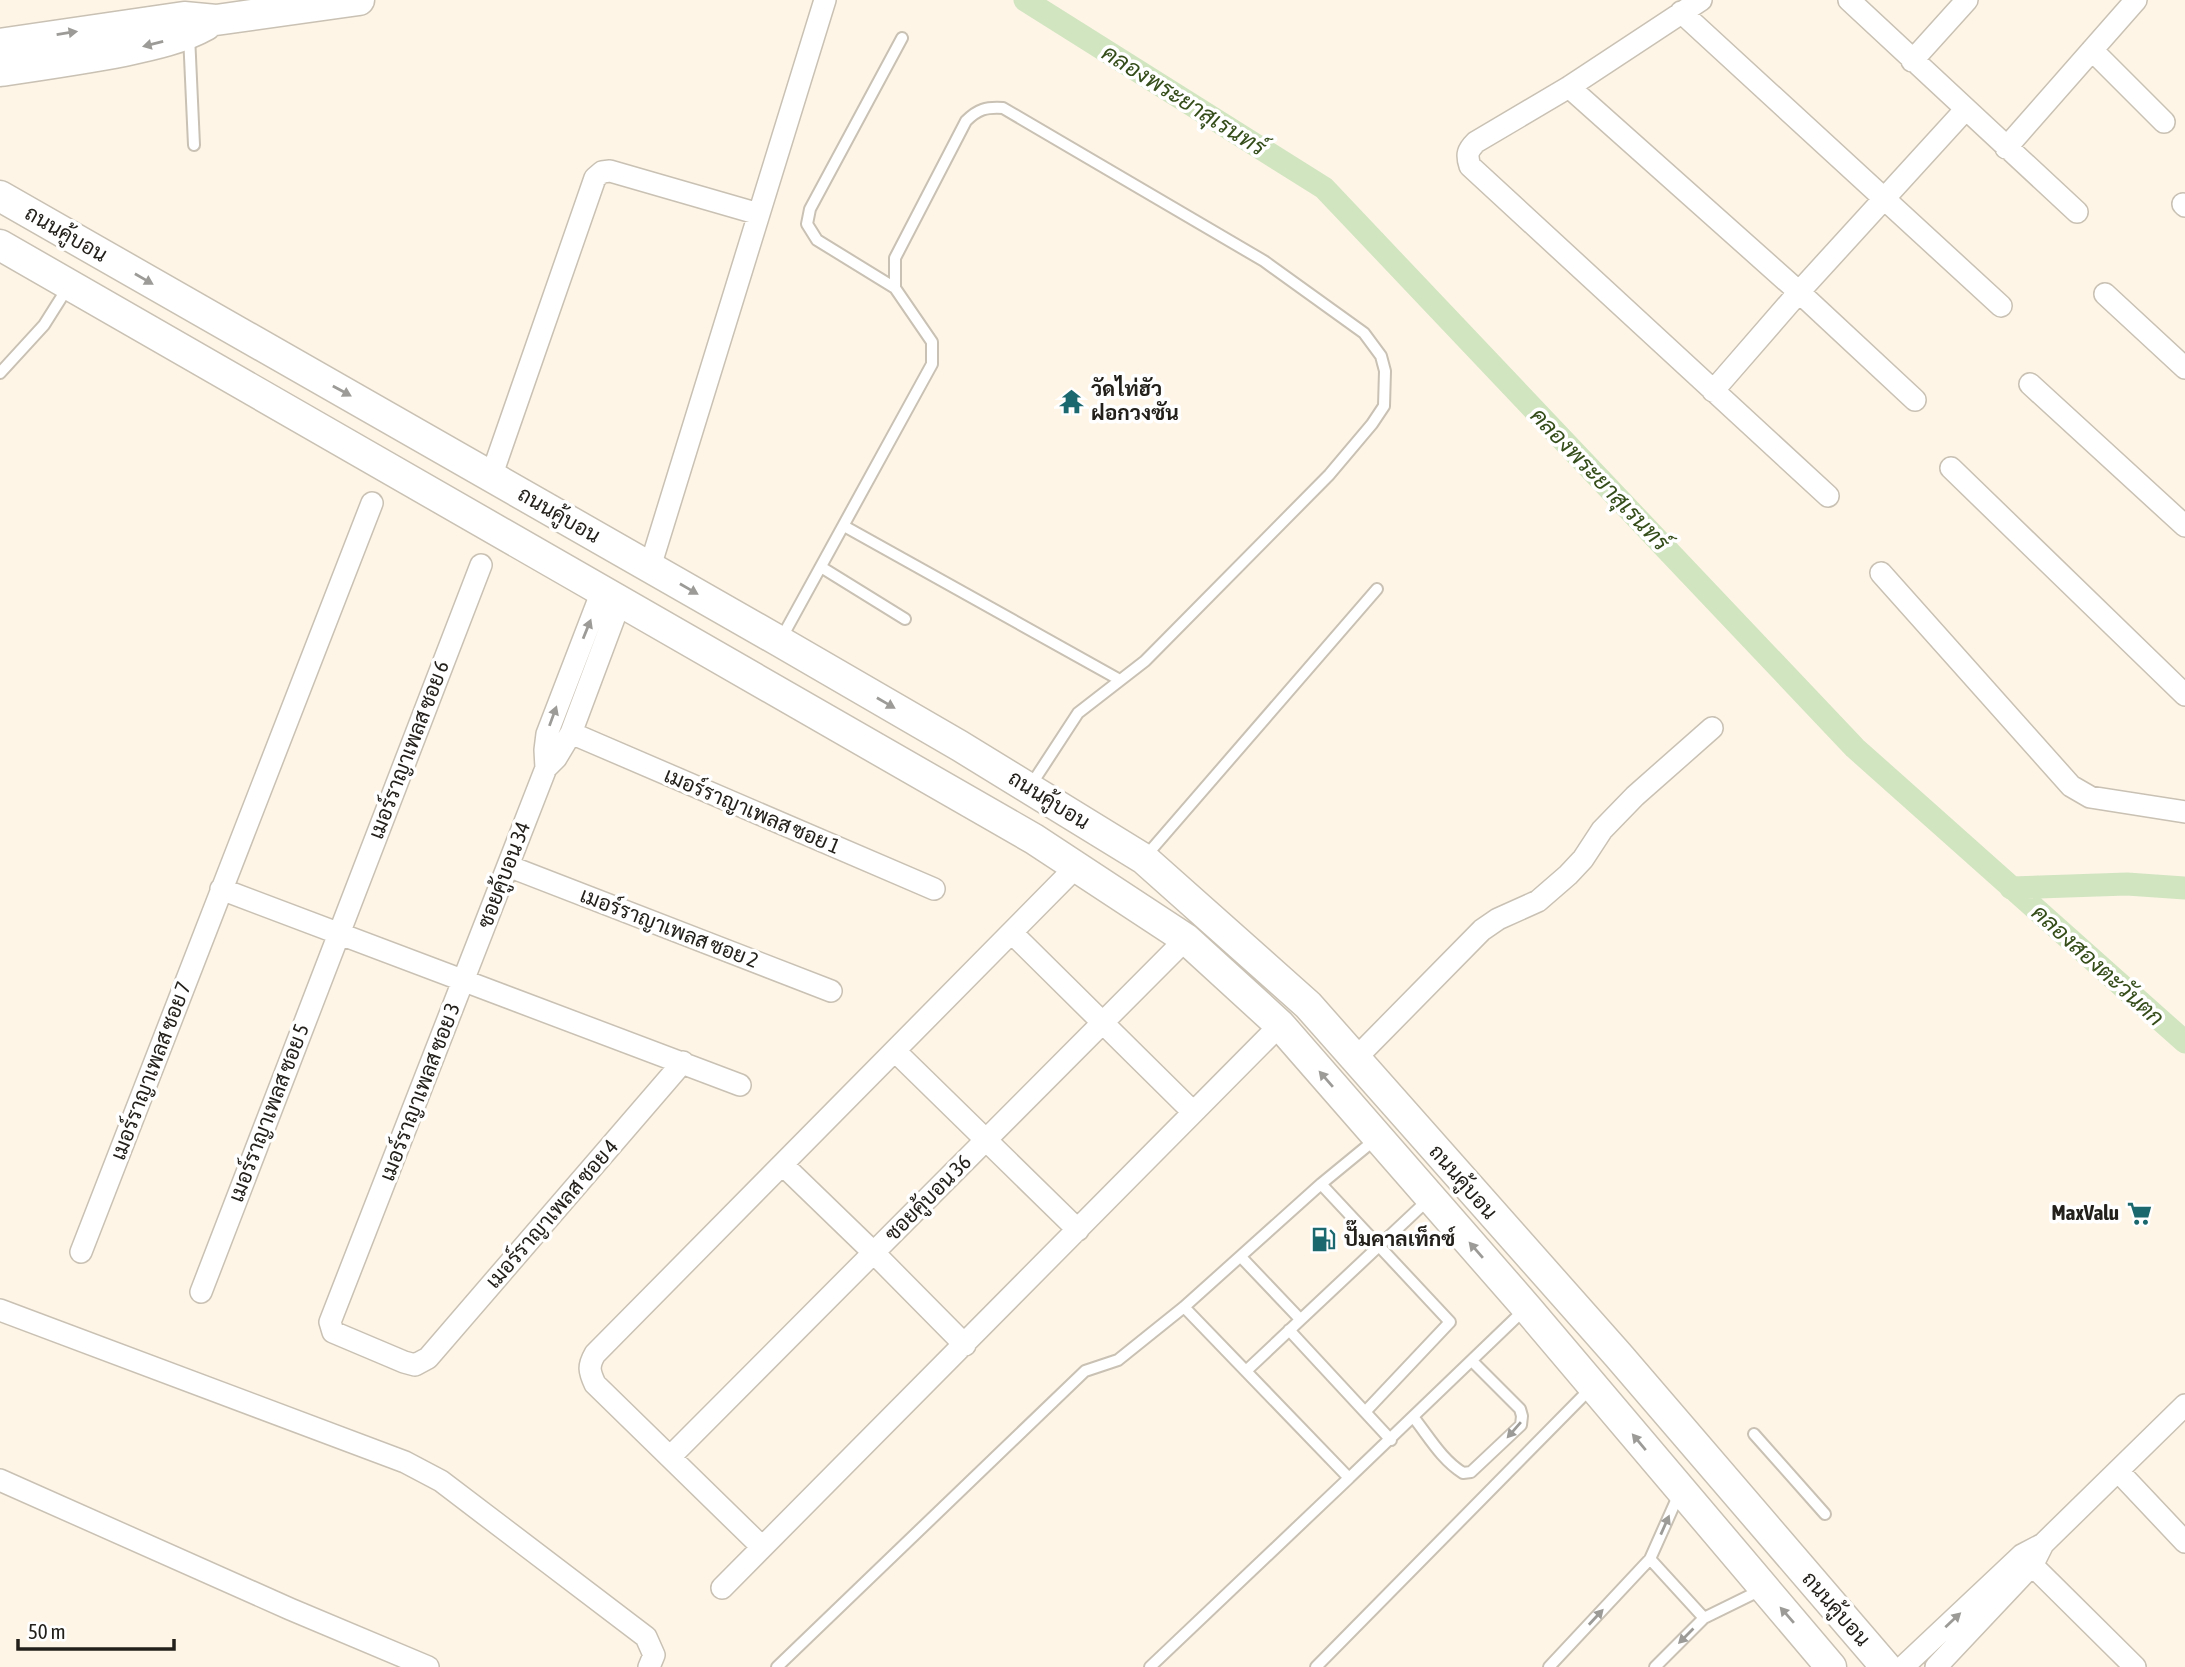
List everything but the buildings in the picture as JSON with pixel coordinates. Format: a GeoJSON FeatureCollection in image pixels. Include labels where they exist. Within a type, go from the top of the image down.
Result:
{"type":"FeatureCollection","features":[{"type":"Feature","properties":{"kind":"main road"},"geometry":{"type":"LineString","coordinates":[[0,44],[184,17],[216,20],[359,0]]}},
{"type":"Feature","properties":{"kind":"main road"},"geometry":{"type":"LineString","coordinates":[[0,71],[86,58],[189,35],[216,20]]}},
{"type":"Feature","properties":{"kind":"main road","name":"ถนนคู้บอน"},"geometry":{"type":"LineString","coordinates":[[0,196],[779,641],[1029,787],[1144,859],[1308,1005],[1618,1356],[1886,1667]]}},
{"type":"Feature","properties":{"kind":"main road","name":"ถนนคู้บอน"},"geometry":{"type":"LineString","coordinates":[[0,245],[1034,839],[1186,939],[1280,1026],[1527,1308],[1764,1588],[1822,1664]]}},
{"type":"Feature","properties":{"kind":"main road"},"geometry":{"type":"LineString","coordinates":[[1497,1275],[1524,1251]]}},
{"type":"Feature","properties":{"kind":"street"},"geometry":{"type":"LineString","coordinates":[[650,567],[825,0]]}},
{"type":"Feature","properties":{"kind":"street"},"geometry":{"type":"LineString","coordinates":[[1701,0],[1569,87],[1476,142],[1467,152],[1470,166],[1828,496]]}},
{"type":"Feature","properties":{"kind":"street"},"geometry":{"type":"LineString","coordinates":[[1849,0],[2077,212]]}},
{"type":"Feature","properties":{"kind":"street"},"geometry":{"type":"LineString","coordinates":[[1912,61],[1967,0]]}},
{"type":"Feature","properties":{"kind":"street"},"geometry":{"type":"LineString","coordinates":[[2006,148],[2136,0]]}},
{"type":"Feature","properties":{"kind":"street"},"geometry":{"type":"LineString","coordinates":[[1681,12],[2001,306]]}},
{"type":"Feature","properties":{"kind":"street"},"geometry":{"type":"LineString","coordinates":[[2092,50],[2164,122]]}},
{"type":"Feature","properties":{"kind":"street"},"geometry":{"type":"LineString","coordinates":[[1569,87],[1799,292],[1915,400]]}},
{"type":"Feature","properties":{"kind":"street"},"geometry":{"type":"LineString","coordinates":[[1713,391],[1965,110]]}},
{"type":"Feature","properties":{"kind":"street"},"geometry":{"type":"LineString","coordinates":[[491,477],[595,178],[602,172],[610,171],[759,214]]}},
{"type":"Feature","properties":{"kind":"street"},"geometry":{"type":"LineString","coordinates":[[2105,294],[2185,368]]}},
{"type":"Feature","properties":{"kind":"street"},"geometry":{"type":"LineString","coordinates":[[2030,384],[2185,526]]}},
{"type":"Feature","properties":{"kind":"street"},"geometry":{"type":"LineString","coordinates":[[1951,468],[2185,695]]}},
{"type":"Feature","properties":{"kind":"street","name":"เมอร์ราญาเพลส ซอย 7"},"geometry":{"type":"LineString","coordinates":[[81,1252],[372,503]]}},
{"type":"Feature","properties":{"kind":"street","name":"เมอร์ราญาเพลส ซอย 6"},"geometry":{"type":"LineString","coordinates":[[337,934],[481,565]]}},
{"type":"Feature","properties":{"kind":"street"},"geometry":{"type":"LineString","coordinates":[[1881,573],[2071,786],[2090,797],[2185,812]]}},
{"type":"Feature","properties":{"kind":"street","name":"ซอยคู้บอน 34"},"geometry":{"type":"LineString","coordinates":[[463,981],[546,768],[556,758],[571,733],[611,596]]}},
{"type":"Feature","properties":{"kind":"street","name":"ซอยคู้บอน 34"},"geometry":{"type":"LineString","coordinates":[[546,768],[547,734],[611,596]]}},
{"type":"Feature","properties":{"kind":"street"},"geometry":{"type":"LineString","coordinates":[[1355,1059],[1482,930],[1498,919],[1538,901],[1568,875],[1583,859],[1602,830],[1635,796],[1712,728]]}},
{"type":"Feature","properties":{"kind":"street","name":"เมอร์ราญาเพลส ซอย 1"},"geometry":{"type":"LineString","coordinates":[[571,733],[934,890]]}},
{"type":"Feature","properties":{"kind":"street","name":"เมอร์ราญาเพลส ซอย 2"},"geometry":{"type":"LineString","coordinates":[[508,866],[831,990]]}},
{"type":"Feature","properties":{"kind":"street"},"geometry":{"type":"LineString","coordinates":[[762,1547],[595,1384],[589,1364],[595,1354],[1077,866]]}},
{"type":"Feature","properties":{"kind":"street"},"geometry":{"type":"LineString","coordinates":[[221,889],[463,981]]}},
{"type":"Feature","properties":{"kind":"street"},"geometry":{"type":"LineString","coordinates":[[1012,933],[1193,1112]]}},
{"type":"Feature","properties":{"kind":"street","name":"เมอร์ราญาเพลส ซอย 5"},"geometry":{"type":"LineString","coordinates":[[201,1292],[337,934]]}},
{"type":"Feature","properties":{"kind":"street","name":"ซอยคู้บอน 36"},"geometry":{"type":"LineString","coordinates":[[670,1457],[1186,939]]}},
{"type":"Feature","properties":{"kind":"street","name":"เมอร์ราญาเพลส ซอย 3"},"geometry":{"type":"LineString","coordinates":[[421,1363],[404,1363],[339,1336],[333,1332],[330,1322],[463,981],[740,1085]]}},
{"type":"Feature","properties":{"kind":"street"},"geometry":{"type":"LineString","coordinates":[[722,1588],[1280,1026]]}},
{"type":"Feature","properties":{"kind":"street"},"geometry":{"type":"LineString","coordinates":[[895,1051],[1077,1230]]}},
{"type":"Feature","properties":{"kind":"street","name":"เมอร์ราญาเพลส ซอย 4"},"geometry":{"type":"LineString","coordinates":[[421,1363],[437,1348],[683,1062]]}},
{"type":"Feature","properties":{"kind":"street"},"geometry":{"type":"LineString","coordinates":[[783,1165],[965,1345]]}},
{"type":"Feature","properties":{"kind":"street"},"geometry":{"type":"LineString","coordinates":[[0,1310],[405,1462],[441,1480],[646,1637],[654,1655],[649,1667]]}},
{"type":"Feature","properties":{"kind":"street"},"geometry":{"type":"LineString","coordinates":[[1903,1667],[2027,1560],[2185,1405]]}},
{"type":"Feature","properties":{"kind":"street"},"geometry":{"type":"LineString","coordinates":[[2118,1471],[2185,1542]]}},
{"type":"Feature","properties":{"kind":"street"},"geometry":{"type":"LineString","coordinates":[[0,1480],[290,1609],[428,1667]]}},
{"type":"Feature","properties":{"kind":"street"},"geometry":{"type":"LineString","coordinates":[[1943,1664],[2027,1560]]}},
{"type":"Feature","properties":{"kind":"street"},"geometry":{"type":"LineString","coordinates":[[2027,1560],[2135,1667]]}},
{"type":"Feature","properties":{"kind":"lane"},"geometry":{"type":"LineString","coordinates":[[189,35],[194,145]]}},
{"type":"Feature","properties":{"kind":"lane"},"geometry":{"type":"LineString","coordinates":[[779,641],[932,364],[932,342],[895,288],[817,240],[807,224],[810,209],[902,38]]}},
{"type":"Feature","properties":{"kind":"lane"},"geometry":{"type":"LineString","coordinates":[[895,288],[895,258],[966,121],[977,110],[987,107],[1003,108],[1264,261],[1364,333],[1381,356],[1385,372],[1384,406],[1371,424],[1329,475],[1145,661],[1078,713],[1029,787]]}},
{"type":"Feature","properties":{"kind":"lane"},"geometry":{"type":"LineString","coordinates":[[0,373],[44,325],[70,284]]}},
{"type":"Feature","properties":{"kind":"lane"},"geometry":{"type":"LineString","coordinates":[[844,526],[1120,680]]}},
{"type":"Feature","properties":{"kind":"lane"},"geometry":{"type":"LineString","coordinates":[[821,567],[905,619]]}},
{"type":"Feature","properties":{"kind":"lane"},"geometry":{"type":"LineString","coordinates":[[1144,859],[1377,589]]}},
{"type":"Feature","properties":{"kind":"lane"},"geometry":{"type":"LineString","coordinates":[[777,1667],[1086,1371],[1118,1360],[1184,1307],[1321,1184],[1377,1138]]}},
{"type":"Feature","properties":{"kind":"lane"},"geometry":{"type":"LineString","coordinates":[[1321,1184],[1450,1322],[1365,1412]]}},
{"type":"Feature","properties":{"kind":"lane"},"geometry":{"type":"LineString","coordinates":[[1246,1371],[1430,1198]]}},
{"type":"Feature","properties":{"kind":"lane"},"geometry":{"type":"LineString","coordinates":[[1241,1257],[1300,1319]]}},
{"type":"Feature","properties":{"kind":"lane"},"geometry":{"type":"LineString","coordinates":[[1184,1307],[1349,1478]]}},
{"type":"Feature","properties":{"kind":"lane"},"geometry":{"type":"LineString","coordinates":[[1150,1667],[1527,1308]]}},
{"type":"Feature","properties":{"kind":"lane"},"geometry":{"type":"LineString","coordinates":[[1289,1330],[1391,1440]]}},
{"type":"Feature","properties":{"kind":"lane"},"geometry":{"type":"LineString","coordinates":[[1414,1418],[1452,1466],[1463,1473],[1471,1472],[1521,1425],[1520,1409],[1472,1361]]}},
{"type":"Feature","properties":{"kind":"lane"},"geometry":{"type":"LineString","coordinates":[[1316,1667],[1592,1387]]}},
{"type":"Feature","properties":{"kind":"lane"},"geometry":{"type":"LineString","coordinates":[[1754,1434],[1825,1514]]}},
{"type":"Feature","properties":{"kind":"lane"},"geometry":{"type":"LineString","coordinates":[[1549,1667],[1650,1559],[1681,1491]]}},
{"type":"Feature","properties":{"kind":"lane"},"geometry":{"type":"LineString","coordinates":[[1650,1559],[1704,1618]]}},
{"type":"Feature","properties":{"kind":"lane"},"geometry":{"type":"LineString","coordinates":[[1655,1667],[1704,1618],[1764,1588]]}},
{"type":"Feature","properties":{"kind":"lane"},"geometry":{"type":"LineString","coordinates":[[1928,1644],[1943,1664]]}},
{"type":"Feature","properties":{"kind":"waterway","name":"คลองพระยาสุเรนทร์"},"geometry":{"type":"LineString","coordinates":[[1025,0],[1324,188],[1855,748],[2185,1042]]}},
{"type":"Feature","properties":{"kind":"waterway","name":"คลองพระยาสุเรนทร์"},"geometry":{"type":"LineString","coordinates":[[2011,888],[2127,884],[2185,888]]}},
{"type":"Feature","properties":{"kind":"place","name":"วัดไท่ฮัว ฝอกวงซัน"},"geometry":{"type":"Point","coordinates":[1071,401]}},
{"type":"Feature","properties":{"kind":"place","name":"MaxValu"},"geometry":{"type":"Point","coordinates":[2139,1213]}},
{"type":"Feature","properties":{"kind":"place","name":"ปั๊มคาลเท็กซ์"},"geometry":{"type":"Point","coordinates":[1324,1239]}},
{"type":"Feature","properties":{"kind":"water label","name":"คลองสองตะวันตก"},"geometry":{"type":"Point","coordinates":[2098,965]}}]}
